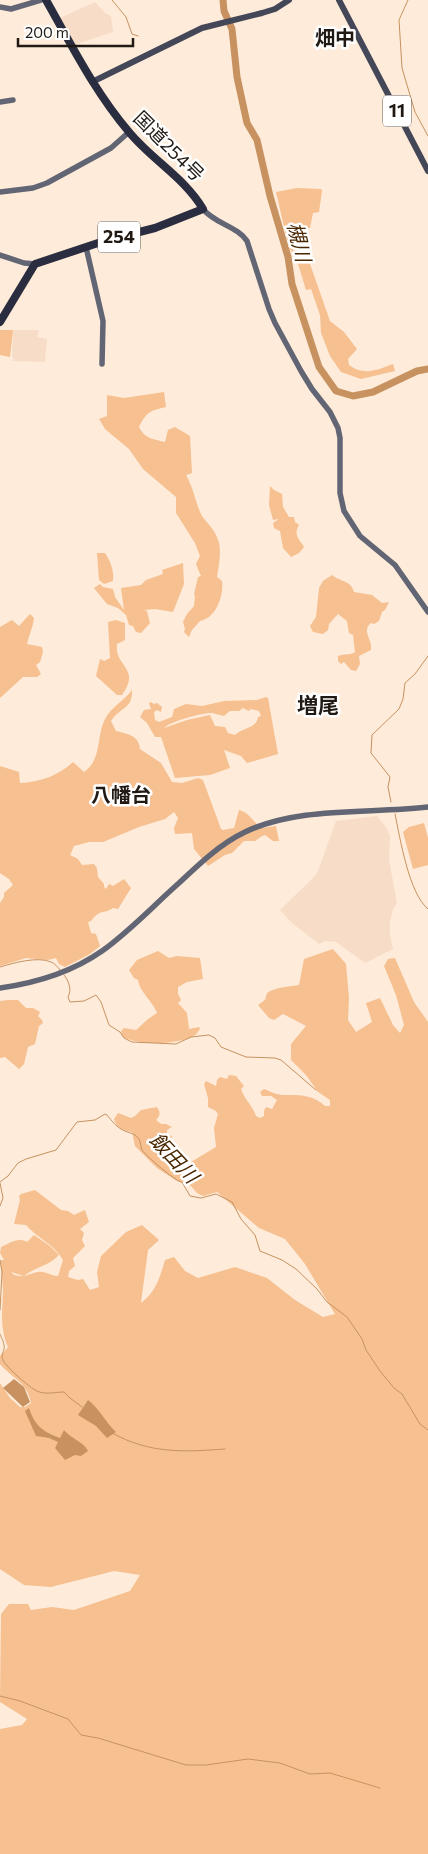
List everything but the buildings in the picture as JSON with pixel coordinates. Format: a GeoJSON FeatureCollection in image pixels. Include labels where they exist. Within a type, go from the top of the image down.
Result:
{"type":"FeatureCollection","features":[{"type":"Feature","properties":{"kind":"highway","name":"国道254号"},"geometry":{"type":"LineString","coordinates":[[35,264],[86,247],[155,228],[203,209],[186,186],[153,158],[129,132],[92,82],[46,0]]}},
{"type":"Feature","properties":{"kind":"highway"},"geometry":{"type":"LineString","coordinates":[[0,322],[35,264]]}},
{"type":"Feature","properties":{"kind":"main road"},"geometry":{"type":"LineString","coordinates":[[92,82],[195,31],[275,9],[288,0]]}},
{"type":"Feature","properties":{"kind":"main road","name":"11"},"geometry":{"type":"LineString","coordinates":[[339,0],[428,171]]}},
{"type":"Feature","properties":{"kind":"street"},"geometry":{"type":"LineString","coordinates":[[0,7],[11,9],[41,0]]}},
{"type":"Feature","properties":{"kind":"street"},"geometry":{"type":"LineString","coordinates":[[0,102],[13,100]]}},
{"type":"Feature","properties":{"kind":"street"},"geometry":{"type":"LineString","coordinates":[[0,192],[33,188],[47,183],[111,148],[129,132]]}},
{"type":"Feature","properties":{"kind":"street"},"geometry":{"type":"LineString","coordinates":[[203,209],[210,217],[242,235],[247,241],[275,323],[307,381],[335,420],[340,438],[338,472],[340,500],[348,518],[360,536],[397,566],[428,612]]}},
{"type":"Feature","properties":{"kind":"street"},"geometry":{"type":"LineString","coordinates":[[86,247],[102,320],[102,364]]}},
{"type":"Feature","properties":{"kind":"street"},"geometry":{"type":"LineString","coordinates":[[0,255],[24,264],[35,264]]}},
{"type":"Feature","properties":{"kind":"street"},"geometry":{"type":"LineString","coordinates":[[0,988],[53,976],[102,951],[210,855],[232,839],[256,827],[301,816],[428,807]]}},
{"type":"Feature","properties":{"kind":"shaded area"},"geometry":{"type":"Polygon","coordinates":[[[95,2],[105,13],[111,16],[113,32],[74,45],[60,18],[95,2]]]}},
{"type":"Feature","properties":{"kind":"shaded area"},"geometry":{"type":"Polygon","coordinates":[[[297,188],[321,189],[322,191],[319,212],[313,213],[310,228],[304,228],[304,247],[330,321],[344,332],[357,349],[348,359],[349,365],[360,370],[371,371],[393,364],[395,371],[361,379],[341,372],[330,356],[321,333],[320,315],[311,289],[306,290],[295,254],[289,248],[276,192],[297,188]]]}},
{"type":"Feature","properties":{"kind":"shaded area"},"geometry":{"type":"Polygon","coordinates":[[[0,330],[13,330],[10,357],[0,355],[0,330]]]}},
{"type":"Feature","properties":{"kind":"shaded area"},"geometry":{"type":"Polygon","coordinates":[[[13,330],[39,330],[37,337],[47,339],[45,362],[13,361],[13,330]]]}},
{"type":"Feature","properties":{"kind":"shaded area"},"geometry":{"type":"Polygon","coordinates":[[[164,392],[166,407],[150,412],[139,427],[147,436],[165,442],[168,430],[175,427],[190,436],[192,473],[186,475],[200,512],[214,532],[219,545],[220,556],[217,577],[222,581],[222,593],[218,606],[210,616],[200,621],[189,637],[184,632],[183,622],[194,606],[194,594],[198,577],[201,576],[196,564],[200,556],[195,543],[176,513],[176,497],[143,469],[129,449],[105,429],[99,419],[107,416],[107,395],[124,398],[164,392]]]}},
{"type":"Feature","properties":{"kind":"shaded area"},"geometry":{"type":"Polygon","coordinates":[[[270,486],[282,494],[283,507],[289,517],[294,517],[295,522],[299,525],[297,534],[304,547],[299,553],[291,557],[283,548],[280,531],[274,528],[273,523],[279,519],[273,520],[269,505],[270,486]]]}},
{"type":"Feature","properties":{"kind":"shaded area"},"geometry":{"type":"Polygon","coordinates":[[[97,553],[105,553],[107,556],[112,570],[113,581],[104,584],[99,580],[97,553]]]}},
{"type":"Feature","properties":{"kind":"shaded area"},"geometry":{"type":"Polygon","coordinates":[[[183,563],[184,584],[173,612],[155,609],[144,610],[147,611],[150,623],[141,633],[136,632],[133,626],[129,625],[126,615],[118,608],[107,604],[94,588],[100,584],[103,587],[113,589],[115,597],[124,610],[121,588],[141,585],[146,580],[163,574],[162,570],[183,563]]]}},
{"type":"Feature","properties":{"kind":"shaded area"},"geometry":{"type":"Polygon","coordinates":[[[332,575],[351,585],[354,592],[372,595],[382,603],[389,602],[382,612],[379,621],[368,626],[367,632],[371,650],[359,656],[360,664],[356,671],[351,670],[344,662],[341,664],[338,661],[338,656],[355,652],[353,635],[349,633],[347,621],[338,614],[329,624],[328,630],[323,634],[313,632],[310,626],[316,617],[319,588],[323,581],[332,575]]]}},
{"type":"Feature","properties":{"kind":"shaded area"},"geometry":{"type":"Polygon","coordinates":[[[30,614],[34,618],[27,644],[42,647],[43,652],[40,662],[36,665],[41,674],[37,677],[23,677],[0,698],[0,627],[12,620],[19,626],[30,614]]]}},
{"type":"Feature","properties":{"kind":"shaded area"},"geometry":{"type":"Polygon","coordinates":[[[116,620],[125,623],[125,640],[117,644],[119,658],[126,668],[129,679],[122,695],[117,695],[96,676],[100,659],[104,661],[110,658],[108,622],[116,620]]]}},
{"type":"Feature","properties":{"kind":"shaded area"},"geometry":{"type":"Polygon","coordinates":[[[132,690],[132,696],[128,704],[111,721],[116,731],[135,738],[140,749],[161,763],[172,782],[182,783],[198,778],[203,780],[221,829],[234,828],[239,810],[249,815],[261,828],[276,826],[279,841],[273,841],[265,835],[255,841],[244,841],[232,853],[225,855],[208,866],[194,849],[192,833],[175,834],[174,828],[178,818],[174,812],[165,819],[139,827],[103,842],[89,842],[74,846],[70,855],[78,859],[82,865],[94,864],[97,868],[98,877],[106,889],[109,884],[113,886],[124,879],[131,888],[118,909],[113,908],[99,913],[88,922],[91,933],[96,934],[100,946],[90,954],[65,967],[59,964],[56,958],[48,960],[26,958],[0,966],[0,903],[4,893],[13,885],[9,879],[0,873],[0,766],[19,772],[20,783],[48,777],[61,771],[73,762],[84,772],[94,761],[105,719],[132,690]]]}},
{"type":"Feature","properties":{"kind":"shaded area"},"geometry":{"type":"Polygon","coordinates":[[[268,698],[278,754],[247,763],[241,756],[224,750],[230,768],[210,775],[175,778],[161,737],[155,737],[147,723],[140,717],[144,710],[151,709],[149,703],[151,702],[157,703],[162,707],[161,712],[157,710],[154,712],[155,720],[159,722],[172,717],[174,709],[186,704],[202,706],[224,701],[268,698]],[[243,708],[239,711],[230,711],[224,716],[212,713],[201,714],[179,720],[164,728],[210,715],[215,726],[225,727],[228,733],[235,735],[255,724],[258,717],[261,716],[259,711],[251,709],[249,711],[243,708]]]}},
{"type":"Feature","properties":{"kind":"shaded area"},"geometry":{"type":"Polygon","coordinates":[[[377,816],[386,827],[390,836],[389,860],[397,903],[393,909],[390,921],[393,949],[365,963],[336,942],[325,941],[319,944],[292,923],[280,910],[318,871],[336,821],[377,816]]]}},
{"type":"Feature","properties":{"kind":"shaded area"},"geometry":{"type":"Polygon","coordinates":[[[424,823],[428,838],[428,865],[413,869],[403,832],[409,827],[424,823]]]}},
{"type":"Feature","properties":{"kind":"shaded area"},"geometry":{"type":"Polygon","coordinates":[[[333,949],[346,964],[349,998],[348,1020],[356,1032],[372,1022],[366,1003],[380,998],[393,1025],[400,1033],[404,1025],[396,995],[384,966],[388,959],[395,958],[414,1002],[428,1022],[428,1854],[0,1854],[0,1729],[22,1725],[27,1719],[0,1702],[1,1614],[9,1604],[28,1604],[31,1610],[52,1607],[74,1610],[130,1591],[140,1575],[114,1571],[51,1587],[24,1585],[0,1569],[0,1383],[10,1398],[20,1407],[25,1407],[31,1403],[27,1390],[0,1364],[0,1356],[8,1347],[5,1341],[2,1313],[1,1260],[4,1260],[0,1253],[1,1247],[17,1240],[27,1242],[34,1235],[59,1255],[51,1262],[24,1276],[41,1272],[58,1276],[63,1260],[59,1254],[50,1245],[26,1225],[14,1224],[20,1200],[19,1196],[35,1190],[61,1210],[68,1211],[74,1215],[85,1210],[89,1222],[80,1229],[84,1233],[82,1240],[85,1246],[73,1258],[75,1266],[69,1271],[68,1277],[78,1280],[83,1279],[90,1290],[99,1287],[97,1272],[101,1256],[126,1232],[142,1225],[159,1240],[148,1250],[141,1303],[154,1289],[165,1260],[174,1257],[185,1271],[198,1278],[235,1267],[267,1278],[295,1300],[323,1317],[335,1314],[305,1264],[285,1239],[259,1228],[217,1192],[203,1196],[197,1193],[191,1186],[177,1181],[157,1168],[135,1146],[132,1132],[121,1128],[114,1119],[118,1113],[131,1118],[141,1110],[157,1107],[160,1114],[156,1120],[161,1124],[172,1127],[167,1130],[167,1134],[172,1136],[170,1143],[191,1162],[216,1147],[214,1128],[218,1114],[208,1107],[208,1098],[204,1084],[206,1081],[216,1086],[217,1080],[220,1077],[227,1079],[229,1075],[236,1076],[244,1086],[241,1089],[244,1096],[256,1116],[260,1118],[264,1116],[266,1107],[272,1109],[277,1100],[271,1096],[262,1096],[260,1092],[264,1089],[281,1095],[310,1097],[325,1106],[330,1106],[330,1100],[318,1092],[306,1075],[291,1060],[291,1044],[306,1026],[283,1014],[274,1020],[269,1018],[258,1005],[265,1000],[267,993],[271,991],[299,985],[304,959],[333,949]],[[11,1272],[14,1275],[24,1276],[11,1272]]]}},
{"type":"Feature","properties":{"kind":"shaded area"},"geometry":{"type":"Polygon","coordinates":[[[158,951],[169,958],[177,956],[200,958],[203,979],[187,982],[178,987],[178,994],[181,1000],[178,1003],[187,1013],[189,1029],[199,1027],[200,1029],[196,1035],[180,1041],[147,1043],[128,1039],[122,1036],[121,1031],[124,1028],[136,1030],[157,1013],[138,980],[134,978],[129,970],[137,960],[158,951]]]}},
{"type":"Feature","properties":{"kind":"shaded area"},"geometry":{"type":"Polygon","coordinates":[[[18,1000],[26,1008],[33,1008],[40,1012],[38,1016],[43,1023],[39,1026],[35,1044],[28,1047],[24,1064],[19,1069],[5,1057],[0,1058],[0,1001],[18,1000]]]}},
{"type":"Feature","properties":{"kind":"shaded area"},"geometry":{"type":"Polygon","coordinates":[[[14,1379],[24,1387],[30,1402],[23,1407],[3,1388],[14,1379]]]}},
{"type":"Feature","properties":{"kind":"shaded area"},"geometry":{"type":"Polygon","coordinates":[[[88,1400],[116,1432],[107,1438],[96,1426],[78,1415],[88,1400]]]}},
{"type":"Feature","properties":{"kind":"shaded area"},"geometry":{"type":"Polygon","coordinates":[[[29,1408],[37,1424],[44,1431],[60,1438],[64,1430],[88,1451],[81,1456],[75,1455],[65,1460],[55,1448],[58,1442],[36,1436],[25,1411],[29,1408]]]}},
{"type":"Feature","properties":{"kind":"waterway"},"geometry":{"type":"LineString","coordinates":[[112,0],[126,17],[132,34],[138,36]]}},
{"type":"Feature","properties":{"kind":"waterway","name":"槻川"},"geometry":{"type":"LineString","coordinates":[[223,0],[224,11],[232,29],[237,77],[247,123],[257,140],[270,196],[288,257],[292,284],[319,367],[336,391],[353,396],[373,392],[417,371],[428,369]]}},
{"type":"Feature","properties":{"kind":"waterway"},"geometry":{"type":"LineString","coordinates":[[408,0],[399,20],[402,68],[415,112],[428,136]]}},
{"type":"Feature","properties":{"kind":"waterway"},"geometry":{"type":"LineString","coordinates":[[391,802],[388,787],[390,777],[371,753],[372,735],[399,709],[403,699],[405,683],[415,674],[428,656]]}},
{"type":"Feature","properties":{"kind":"waterway"},"geometry":{"type":"LineString","coordinates":[[395,814],[411,879],[421,902],[428,909]]}},
{"type":"Feature","properties":{"kind":"waterway"},"geometry":{"type":"LineString","coordinates":[[0,967],[26,961],[46,960],[56,965],[60,970]]}},
{"type":"Feature","properties":{"kind":"waterway"},"geometry":{"type":"LineString","coordinates":[[64,975],[69,986],[68,997],[70,1002],[84,1001],[96,995],[101,1002],[109,1025],[120,1032],[124,1038],[132,1042],[176,1044],[191,1037],[209,1035],[215,1038],[221,1047],[246,1057],[281,1060],[316,1090]]}},
{"type":"Feature","properties":{"kind":"waterway","name":"飯田川"},"geometry":{"type":"LineString","coordinates":[[0,1182],[8,1176],[18,1163],[56,1150],[77,1122],[95,1120],[105,1114],[107,1115],[120,1128],[138,1137],[142,1150],[155,1163],[182,1182],[190,1196],[201,1198],[216,1194],[232,1202],[241,1219],[255,1235],[260,1251],[282,1260],[296,1269],[317,1289],[327,1302],[347,1317],[380,1371],[394,1388],[402,1394],[420,1424],[428,1430]]}},
{"type":"Feature","properties":{"kind":"waterway"},"geometry":{"type":"LineString","coordinates":[[0,1183],[3,1198],[0,1206]]}},
{"type":"Feature","properties":{"kind":"waterway"},"geometry":{"type":"LineString","coordinates":[[0,1260],[2,1272],[0,1310]]}},
{"type":"Feature","properties":{"kind":"waterway"},"geometry":{"type":"LineString","coordinates":[[0,1334],[4,1345],[3,1360],[18,1377],[40,1392],[64,1392],[82,1407]]}},
{"type":"Feature","properties":{"kind":"waterway"},"geometry":{"type":"LineString","coordinates":[[112,1433],[140,1445],[167,1450],[225,1449]]}},
{"type":"Feature","properties":{"kind":"waterway"},"geometry":{"type":"LineString","coordinates":[[0,1696],[20,1701],[68,1719],[81,1735],[98,1738],[186,1765],[206,1765],[248,1759],[280,1763],[310,1774],[330,1773],[380,1788]]}},
{"type":"Feature","properties":{"kind":"district","name":"畑中"},"geometry":{"type":"Point","coordinates":[335,38]}},
{"type":"Feature","properties":{"kind":"district","name":"増尾"},"geometry":{"type":"Point","coordinates":[318,706]}},
{"type":"Feature","properties":{"kind":"district","name":"八幡台"},"geometry":{"type":"Point","coordinates":[121,795]}}]}
